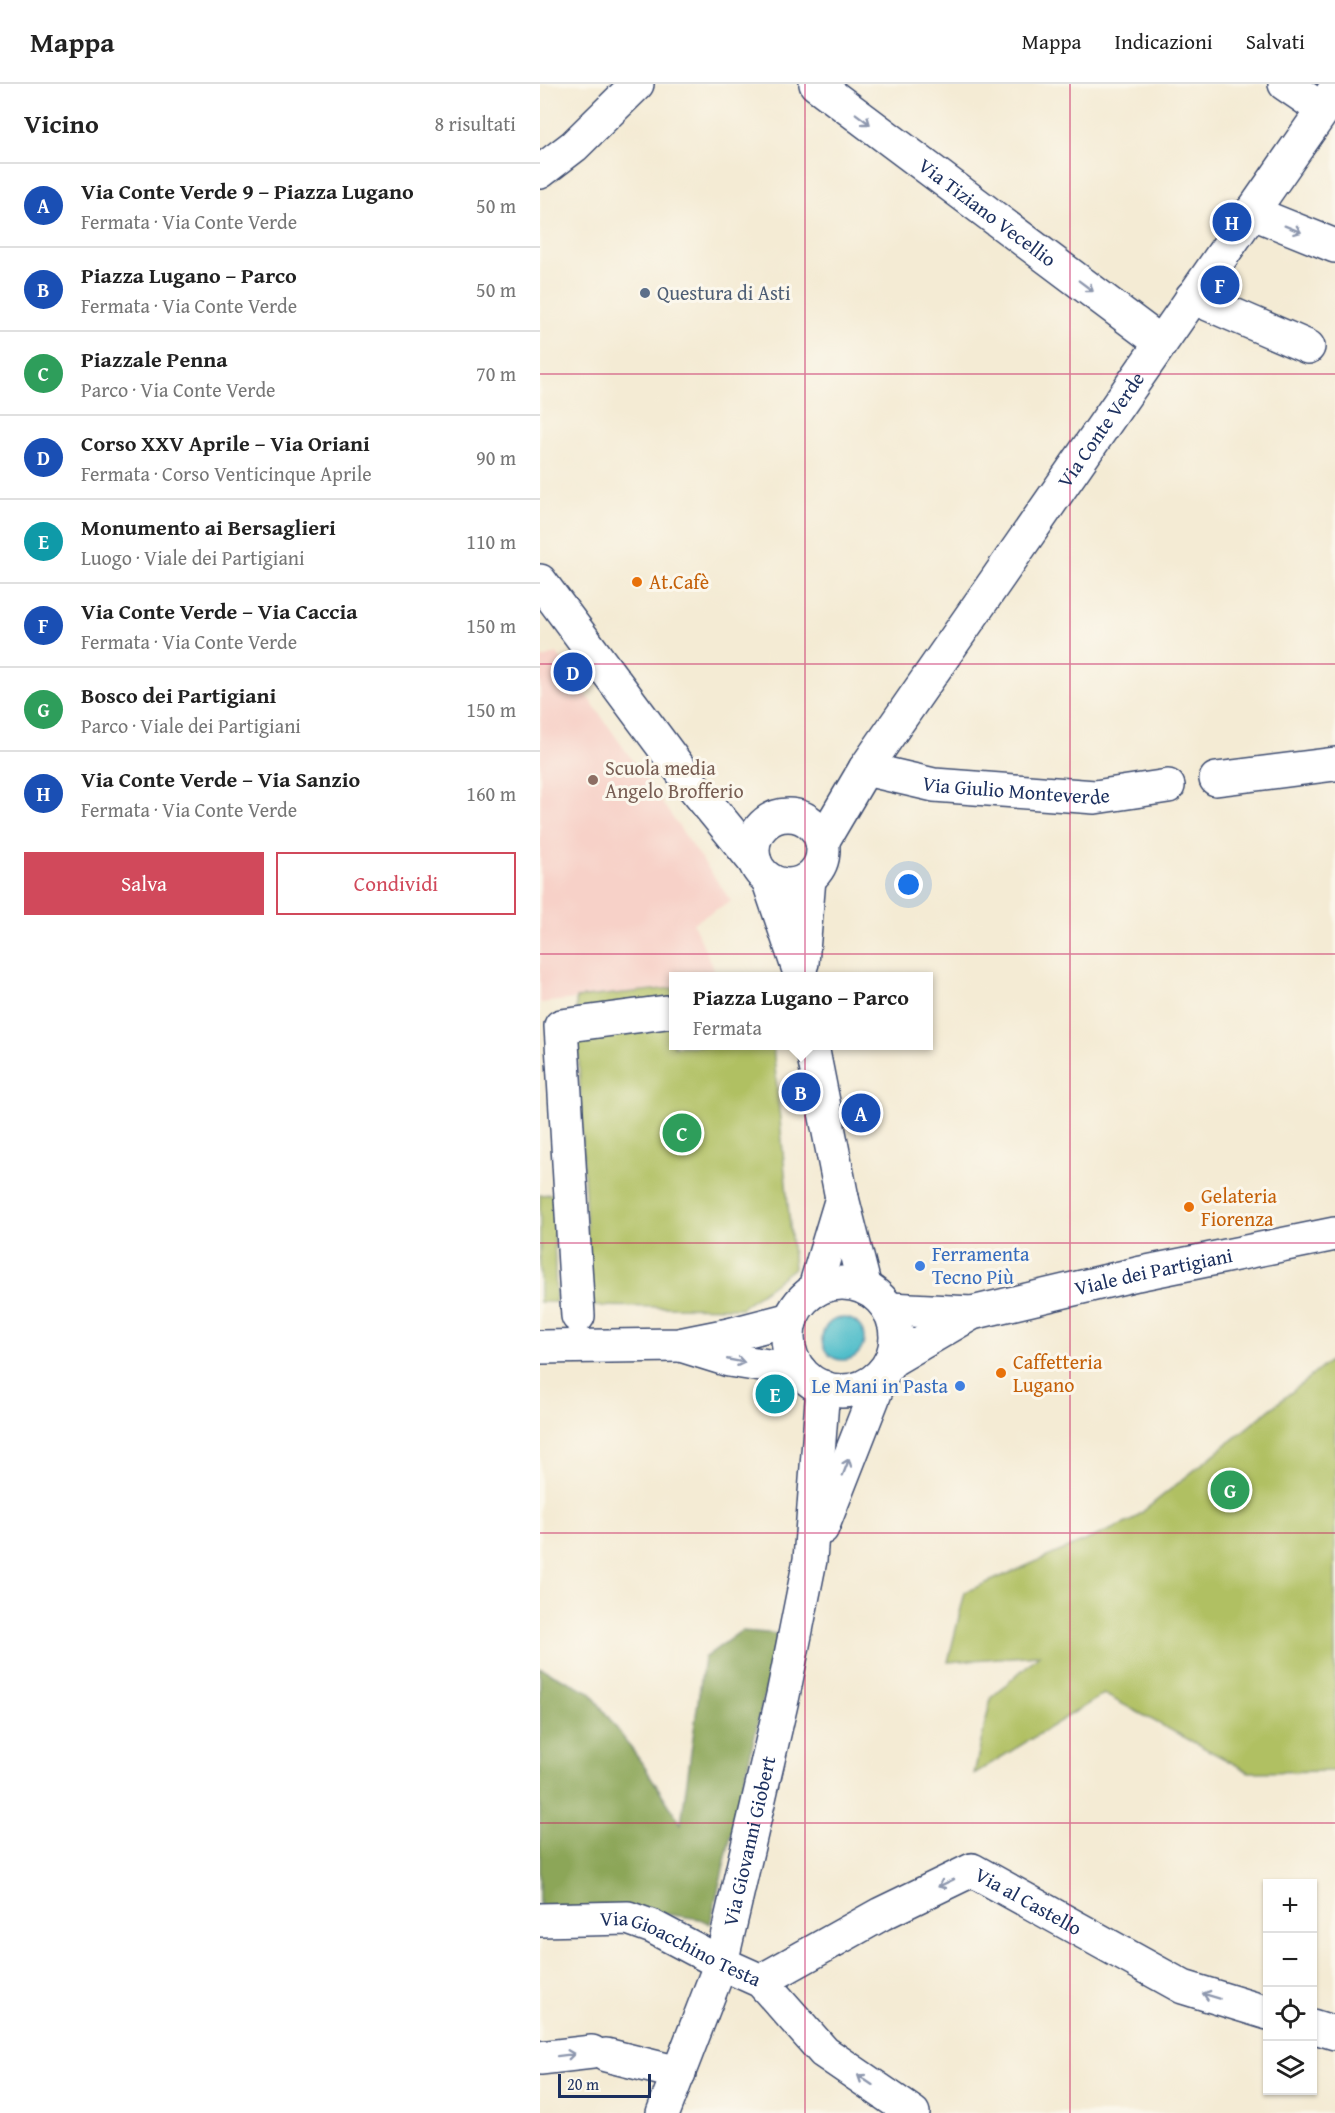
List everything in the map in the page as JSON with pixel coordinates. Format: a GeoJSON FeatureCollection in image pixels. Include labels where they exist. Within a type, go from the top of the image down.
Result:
{"type":"FeatureCollection","features":[{"type":"Feature","properties":{"kind":"street"},"geometry":{"type":"LineString","coordinates":[[540,172],[573,146],[637,84]]}},
{"type":"Feature","properties":{"kind":"street","name":"Via Tiziano Vecellio"},"geometry":{"type":"LineString","coordinates":[[816,84],[1160,342]]}},
{"type":"Feature","properties":{"kind":"street"},"geometry":{"type":"LineString","coordinates":[[1285,84],[1329,100]]}},
{"type":"Feature","properties":{"kind":"street","name":"Via Conte Verde"},"geometry":{"type":"LineString","coordinates":[[801,972],[809,878],[821,862],[822,842],[865,769],[1329,100]]}},
{"type":"Feature","properties":{"kind":"street"},"geometry":{"type":"LineString","coordinates":[[1251,212],[1335,246]]}},
{"type":"Feature","properties":{"kind":"street"},"geometry":{"type":"LineString","coordinates":[[1192,297],[1308,347]]}},
{"type":"Feature","properties":{"kind":"street"},"geometry":{"type":"LineString","coordinates":[[540,581],[551,613],[762,870],[778,884],[800,884],[809,878]]}},
{"type":"Feature","properties":{"kind":"street"},"geometry":{"type":"LineString","coordinates":[[1216,779],[1335,764]]}},
{"type":"Feature","properties":{"kind":"street","name":"Via Conte Verde"},"geometry":{"type":"LineString","coordinates":[[800,972],[753,850],[755,840],[760,830],[768,822],[786,817],[865,769]]}},
{"type":"Feature","properties":{"kind":"street","name":"Via Giulio Monteverde"},"geometry":{"type":"LineString","coordinates":[[865,769],[934,785],[1095,796],[1168,786]]}},
{"type":"Feature","properties":{"kind":"street"},"geometry":{"type":"LineString","coordinates":[[688,780],[740,812],[786,817],[812,825],[822,842]]}},
{"type":"Feature","properties":{"kind":"street"},"geometry":{"type":"LineString","coordinates":[[578,1316],[561,1026],[669,1012]]}},
{"type":"Feature","properties":{"kind":"street"},"geometry":{"type":"LineString","coordinates":[[679,1345],[729,1360],[811,1379],[831,1391],[849,1391],[867,1386],[887,1367],[897,1342],[895,1323],[877,1298],[842,1198],[813,1050]]}},
{"type":"Feature","properties":{"kind":"street"},"geometry":{"type":"LineString","coordinates":[[814,1291],[842,1198]]}},
{"type":"Feature","properties":{"kind":"street","name":"Viale dei Partigiani"},"geometry":{"type":"LineString","coordinates":[[887,1367],[972,1313],[1137,1274],[1335,1234]]}},
{"type":"Feature","properties":{"kind":"street"},"geometry":{"type":"LineString","coordinates":[[811,1379],[791,1356],[788,1337],[791,1319],[800,1303],[814,1291],[831,1284],[850,1284],[877,1298]]}},
{"type":"Feature","properties":{"kind":"street","name":"Viale dei Partigiani"},"geometry":{"type":"LineString","coordinates":[[877,1298],[972,1313]]}},
{"type":"Feature","properties":{"kind":"street"},"geometry":{"type":"LineString","coordinates":[[540,1347],[679,1345],[791,1319]]}},
{"type":"Feature","properties":{"kind":"street","name":"Via Giovanni Giobert"},"geometry":{"type":"LineString","coordinates":[[663,2113],[722,1964],[781,1707],[810,1560],[887,1367]]}},
{"type":"Feature","properties":{"kind":"street","name":"Via Giovanni Giobert"},"geometry":{"type":"LineString","coordinates":[[810,1560],[811,1379]]}},
{"type":"Feature","properties":{"kind":"street","name":"Via al Castello"},"geometry":{"type":"LineString","coordinates":[[761,1981],[881,1914],[972,1870],[1183,1988],[1263,2012]]}},
{"type":"Feature","properties":{"kind":"street","name":"Via Gioacchino Testa"},"geometry":{"type":"LineString","coordinates":[[540,1920],[628,1918],[653,1927],[722,1964],[761,1981],[824,2052],[913,2113]]}},
{"type":"Feature","properties":{"kind":"street"},"geometry":{"type":"LineString","coordinates":[[1317,2028],[1335,2033]]}},
{"type":"Feature","properties":{"kind":"street"},"geometry":{"type":"LineString","coordinates":[[540,2058],[599,2053],[679,2073]]}},
{"type":"Feature","properties":{"kind":"shaded area","name":"Scuola media Angelo Brofferio"},"geometry":{"type":"Polygon","coordinates":[[[557,653],[731,901],[693,923],[715,972],[669,972],[669,988],[540,1003],[540,659],[557,653]]]}},
{"type":"Feature","properties":{"kind":"green space"},"geometry":{"type":"Polygon","coordinates":[[[669,988],[669,1050],[773,1050],[794,1268],[741,1308],[590,1306],[576,998],[669,988]]]}},
{"type":"Feature","properties":{"kind":"green space"},"geometry":{"type":"Polygon","coordinates":[[[553,1194],[556,1302],[540,1302],[540,1195],[553,1194]]]}},
{"type":"Feature","properties":{"kind":"green space"},"geometry":{"type":"Polygon","coordinates":[[[1335,1357],[1335,1771],[1249,1772],[1104,1694],[974,1774],[991,1698],[1039,1655],[948,1662],[965,1592],[1131,1521],[1335,1357]]]}},
{"type":"Feature","properties":{"kind":"green space"},"geometry":{"type":"Polygon","coordinates":[[[741,1631],[779,1634],[710,1924],[700,1919],[631,1909],[540,1908],[540,1668],[590,1692],[644,1766],[681,1824],[704,1658],[741,1631]]]}},
{"type":"Feature","properties":{"kind":"water"},"geometry":{"type":"Polygon","coordinates":[[[843,1318],[851,1319],[858,1324],[863,1331],[863,1347],[858,1354],[851,1359],[843,1360],[835,1359],[828,1354],[823,1347],[822,1339],[823,1331],[828,1324],[835,1319],[843,1318]]]}},
{"type":"Feature","properties":{"kind":"place","name":"Via Conte Verde – Via Sanzio"},"geometry":{"type":"Point","coordinates":[1232,222]}},
{"type":"Feature","properties":{"kind":"place","name":"Via Conte Verde – Via Caccia"},"geometry":{"type":"Point","coordinates":[1220,285]}},
{"type":"Feature","properties":{"kind":"place","name":"Questura di Asti"},"geometry":{"type":"Point","coordinates":[645,293]}},
{"type":"Feature","properties":{"kind":"place","name":"At.Cafè"},"geometry":{"type":"Point","coordinates":[637,582]}},
{"type":"Feature","properties":{"kind":"place","name":"Corso XXV Aprile – Via Oriani"},"geometry":{"type":"Point","coordinates":[573,672]}},
{"type":"Feature","properties":{"kind":"place","name":"Scuola media Angelo Brofferio"},"geometry":{"type":"Point","coordinates":[593,780]}},
{"type":"Feature","properties":{"kind":"place","name":"Piazza Lugano – Parco"},"geometry":{"type":"Point","coordinates":[801,1092]}},
{"type":"Feature","properties":{"kind":"place","name":"Via Conte Verde 9 – Piazza Lugano"},"geometry":{"type":"Point","coordinates":[861,1113]}},
{"type":"Feature","properties":{"kind":"place","name":"Piazzale Penna"},"geometry":{"type":"Point","coordinates":[682,1133]}},
{"type":"Feature","properties":{"kind":"place","name":"Gelateria Fiorenza"},"geometry":{"type":"Point","coordinates":[1189,1207]}},
{"type":"Feature","properties":{"kind":"place","name":"Ferramenta Tecno Più"},"geometry":{"type":"Point","coordinates":[920,1266]}},
{"type":"Feature","properties":{"kind":"place","name":"Caffetteria Lugano"},"geometry":{"type":"Point","coordinates":[1001,1373]}},
{"type":"Feature","properties":{"kind":"place","name":"Le Mani in Pasta"},"geometry":{"type":"Point","coordinates":[960,1386]}},
{"type":"Feature","properties":{"kind":"place","name":"Monumento ai Bersaglieri"},"geometry":{"type":"Point","coordinates":[775,1394]}},
{"type":"Feature","properties":{"kind":"place","name":"Bosco dei Partigiani"},"geometry":{"type":"Point","coordinates":[1230,1490]}}]}
